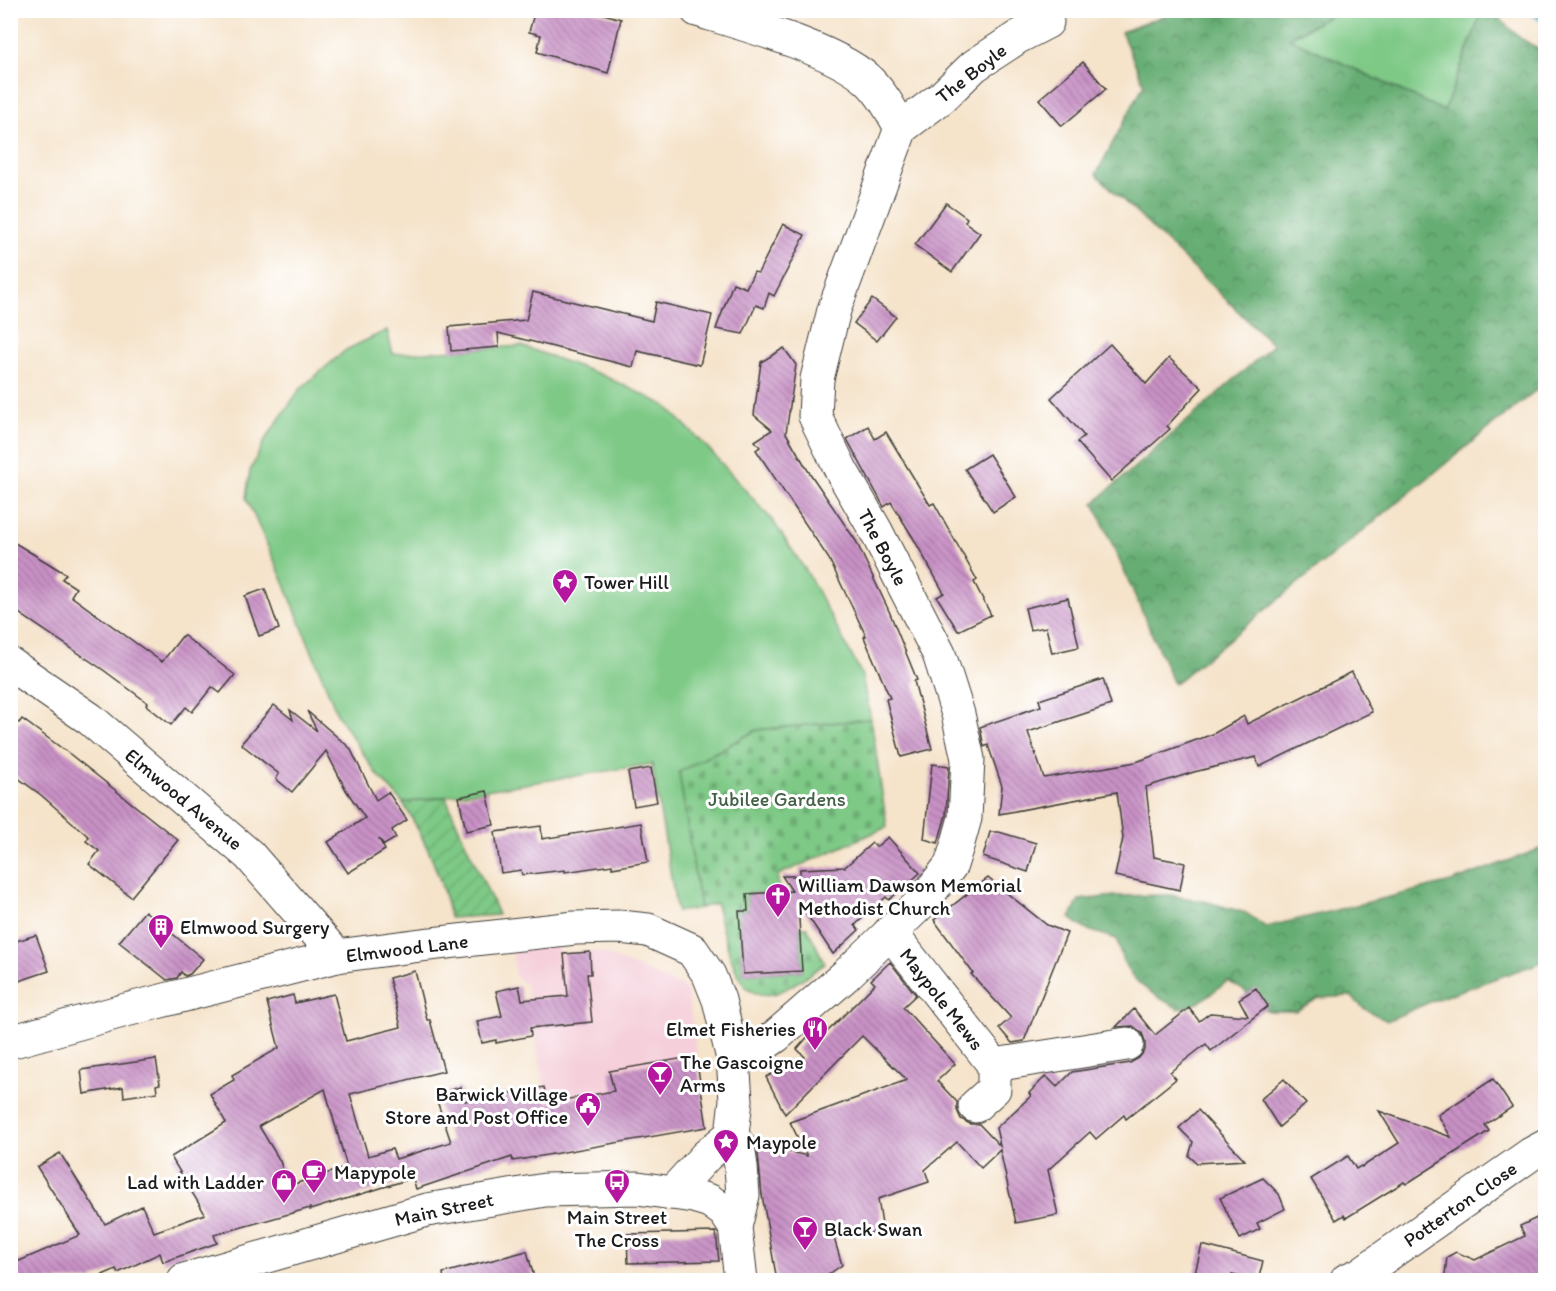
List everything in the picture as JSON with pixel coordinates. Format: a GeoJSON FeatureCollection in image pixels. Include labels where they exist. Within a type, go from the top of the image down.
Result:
{"type":"FeatureCollection","features":[{"type":"Feature","properties":{"kind":"street"},"geometry":{"type":"LineString","coordinates":[[697,10],[789,41],[836,60],[866,79],[886,100],[901,128]]}},
{"type":"Feature","properties":{"kind":"street","name":"The Boyle"},"geometry":{"type":"LineString","coordinates":[[733,1059],[763,1045],[788,1027],[924,900],[951,865],[965,818],[968,759],[958,714],[939,654],[814,416],[817,379],[834,310],[901,128],[941,98],[974,66],[1018,37],[1047,22]]}},
{"type":"Feature","properties":{"kind":"street","name":"Elmwood Avenue"},"geometry":{"type":"LineString","coordinates":[[10,664],[90,719],[249,855],[337,956]]}},
{"type":"Feature","properties":{"kind":"street","name":"Elmwood Lane"},"geometry":{"type":"LineString","coordinates":[[10,1042],[337,956],[574,928],[619,927],[648,930],[692,950],[709,975],[719,1000],[733,1059],[736,1100],[732,1134]]}},
{"type":"Feature","properties":{"kind":"street","name":"Maypole Mews"},"geometry":{"type":"LineString","coordinates":[[891,932],[994,1065],[993,1089],[975,1106]]}},
{"type":"Feature","properties":{"kind":"street","name":"Maypole Mews"},"geometry":{"type":"LineString","coordinates":[[994,1065],[1127,1044]]}},
{"type":"Feature","properties":{"kind":"street"},"geometry":{"type":"LineString","coordinates":[[672,1193],[706,1156],[732,1134],[738,1145],[743,1195],[735,1227],[741,1281]]}},
{"type":"Feature","properties":{"kind":"street","name":"Potterton Close"},"geometry":{"type":"LineString","coordinates":[[1356,1279],[1530,1144]]}},
{"type":"Feature","properties":{"kind":"street","name":"Main Street"},"geometry":{"type":"LineString","coordinates":[[184,1281],[427,1210],[545,1190],[638,1188],[672,1193],[710,1202],[725,1212],[735,1227]]}},
{"type":"Feature","properties":{"kind":"shaded area"},"geometry":{"type":"Polygon","coordinates":[[[557,945],[559,954],[598,951],[687,989],[707,1127],[556,1153],[526,985],[515,976],[512,950],[557,945]]]}},
{"type":"Feature","properties":{"kind":"green space"},"geometry":{"type":"Polygon","coordinates":[[[1179,10],[1339,11],[1289,38],[1444,111],[1482,11],[1492,11],[1520,38],[1545,53],[1546,382],[1174,684],[1094,503],[1273,345],[1096,174],[1144,84],[1121,32],[1179,10]]]}},
{"type":"Feature","properties":{"kind":"green space"},"geometry":{"type":"Polygon","coordinates":[[[1339,11],[1482,11],[1444,111],[1289,38],[1339,11]]]}},
{"type":"Feature","properties":{"kind":"green space"},"geometry":{"type":"Polygon","coordinates":[[[387,330],[393,354],[522,346],[602,375],[665,405],[707,447],[773,521],[808,574],[861,673],[871,719],[757,730],[680,772],[700,908],[677,912],[652,764],[403,803],[376,773],[338,716],[283,580],[246,498],[250,471],[265,440],[300,389],[346,350],[387,330]]]}},
{"type":"Feature","properties":{"kind":"green space","name":"Jubilee Gardens"},"geometry":{"type":"Polygon","coordinates":[[[871,719],[887,827],[778,875],[778,892],[747,894],[748,911],[740,911],[743,974],[802,971],[800,927],[807,927],[825,964],[777,993],[765,995],[753,992],[746,987],[736,970],[727,947],[716,903],[700,908],[679,772],[757,730],[871,719]]]}},
{"type":"Feature","properties":{"kind":"green space"},"geometry":{"type":"Polygon","coordinates":[[[446,797],[498,915],[450,918],[432,858],[403,803],[446,797]]]}},
{"type":"Feature","properties":{"kind":"green space"},"geometry":{"type":"Polygon","coordinates":[[[1545,847],[1545,961],[1437,999],[1387,1021],[1363,1008],[1351,996],[1319,998],[1296,1011],[1269,1011],[1255,1005],[1245,991],[1228,981],[1198,1003],[1179,1009],[1138,982],[1125,964],[1117,939],[1085,929],[1070,918],[1079,900],[1115,896],[1170,895],[1208,902],[1246,913],[1266,927],[1451,882],[1545,847]]]}},
{"type":"Feature","properties":{"kind":"building"},"geometry":{"type":"Polygon","coordinates":[[[535,10],[590,10],[621,19],[608,73],[537,52],[541,35],[529,32],[535,10]]]}},
{"type":"Feature","properties":{"kind":"building"},"geometry":{"type":"Polygon","coordinates":[[[1083,62],[1106,89],[1062,126],[1039,99],[1083,62]]]}},
{"type":"Feature","properties":{"kind":"building"},"geometry":{"type":"Polygon","coordinates":[[[946,203],[967,218],[965,222],[980,233],[952,272],[915,245],[946,203]]]}},
{"type":"Feature","properties":{"kind":"building"},"geometry":{"type":"Polygon","coordinates":[[[783,224],[805,235],[774,296],[769,293],[764,308],[756,305],[743,334],[716,329],[733,283],[746,288],[754,272],[758,273],[783,224]]]}},
{"type":"Feature","properties":{"kind":"building"},"geometry":{"type":"Polygon","coordinates":[[[533,292],[652,321],[656,302],[712,315],[700,365],[637,351],[633,367],[498,333],[499,347],[451,351],[449,327],[526,320],[533,292]]]}},
{"type":"Feature","properties":{"kind":"building"},"geometry":{"type":"Polygon","coordinates":[[[872,299],[896,317],[877,341],[854,323],[872,299]]]}},
{"type":"Feature","properties":{"kind":"building"},"geometry":{"type":"Polygon","coordinates":[[[1110,344],[1146,384],[1169,358],[1202,388],[1167,426],[1170,429],[1111,481],[1077,442],[1084,436],[1051,398],[1110,344]]]}},
{"type":"Feature","properties":{"kind":"building"},"geometry":{"type":"Polygon","coordinates":[[[784,348],[796,365],[786,433],[807,469],[856,541],[889,611],[917,680],[914,681],[932,749],[901,757],[886,699],[890,698],[864,637],[866,636],[829,559],[756,450],[760,447],[755,441],[772,430],[754,415],[761,362],[784,348]]]}},
{"type":"Feature","properties":{"kind":"building"},"geometry":{"type":"Polygon","coordinates":[[[868,426],[875,439],[886,432],[930,505],[934,503],[977,580],[974,582],[991,615],[958,631],[937,597],[944,593],[912,536],[891,502],[884,507],[847,439],[868,426]]]}},
{"type":"Feature","properties":{"kind":"building"},"geometry":{"type":"Polygon","coordinates":[[[989,454],[1016,497],[993,512],[965,469],[989,454]]]}},
{"type":"Feature","properties":{"kind":"building"},"geometry":{"type":"Polygon","coordinates":[[[10,540],[66,574],[62,579],[76,588],[71,596],[162,662],[183,635],[235,675],[220,693],[212,687],[192,712],[186,707],[171,725],[146,705],[148,703],[102,669],[10,607],[10,540]]]}},
{"type":"Feature","properties":{"kind":"building"},"geometry":{"type":"Polygon","coordinates":[[[265,589],[279,629],[259,636],[245,596],[265,589]]]}},
{"type":"Feature","properties":{"kind":"building"},"geometry":{"type":"Polygon","coordinates":[[[1068,598],[1079,647],[1052,653],[1046,627],[1030,630],[1025,608],[1068,598]]]}},
{"type":"Feature","properties":{"kind":"building"},"geometry":{"type":"Polygon","coordinates":[[[1352,672],[1372,712],[1259,767],[1256,757],[1194,772],[1146,787],[1154,857],[1185,863],[1180,890],[1115,876],[1123,838],[1117,792],[999,814],[1002,786],[988,745],[984,747],[980,727],[1041,706],[1039,700],[1103,679],[1111,705],[1028,732],[1044,778],[1136,762],[1213,734],[1244,716],[1247,724],[1352,672]]]}},
{"type":"Feature","properties":{"kind":"building"},"geometry":{"type":"Polygon","coordinates":[[[274,705],[293,720],[290,710],[317,731],[307,711],[350,748],[376,800],[388,792],[407,820],[392,830],[396,838],[384,845],[379,839],[385,850],[348,873],[328,842],[365,818],[346,790],[326,751],[292,792],[276,779],[279,774],[241,744],[274,705]]]}},
{"type":"Feature","properties":{"kind":"building"},"geometry":{"type":"Polygon","coordinates":[[[10,717],[19,723],[22,719],[178,840],[131,897],[89,864],[99,851],[86,841],[89,837],[41,795],[10,772],[10,717]]]}},
{"type":"Feature","properties":{"kind":"building"},"geometry":{"type":"Polygon","coordinates":[[[932,764],[949,766],[946,815],[938,843],[924,839],[932,764]]]}},
{"type":"Feature","properties":{"kind":"building"},"geometry":{"type":"Polygon","coordinates":[[[651,768],[657,802],[634,806],[628,772],[651,768]]]}},
{"type":"Feature","properties":{"kind":"building"},"geometry":{"type":"Polygon","coordinates":[[[487,791],[494,825],[466,831],[459,797],[487,791]]]}},
{"type":"Feature","properties":{"kind":"building"},"geometry":{"type":"Polygon","coordinates":[[[641,823],[648,862],[565,872],[565,870],[522,875],[521,870],[501,873],[495,832],[541,826],[542,839],[641,823]]]}},
{"type":"Feature","properties":{"kind":"building"},"geometry":{"type":"Polygon","coordinates":[[[990,832],[999,832],[1036,843],[1028,872],[983,857],[990,832]]]}},
{"type":"Feature","properties":{"kind":"building"},"geometry":{"type":"Polygon","coordinates":[[[888,837],[920,873],[889,900],[886,897],[855,925],[859,930],[833,954],[798,901],[802,971],[743,974],[739,911],[748,911],[747,894],[792,891],[782,876],[800,876],[800,869],[845,867],[872,843],[876,847],[888,837]]]}},
{"type":"Feature","properties":{"kind":"building"},"geometry":{"type":"Polygon","coordinates":[[[988,878],[1047,925],[1067,933],[1024,1041],[1012,1043],[999,1028],[1011,1018],[971,974],[973,973],[934,920],[988,878]]]}},
{"type":"Feature","properties":{"kind":"building","name":"Elmwood Surgery"},"geometry":{"type":"Polygon","coordinates":[[[145,911],[203,959],[190,974],[185,976],[181,972],[177,978],[167,980],[119,942],[145,911]]]}},
{"type":"Feature","properties":{"kind":"building"},"geometry":{"type":"Polygon","coordinates":[[[36,935],[49,971],[10,984],[10,943],[36,935]]]}},
{"type":"Feature","properties":{"kind":"building"},"geometry":{"type":"Polygon","coordinates":[[[590,952],[591,974],[587,974],[592,1022],[530,1028],[531,1036],[496,1043],[496,1040],[482,1043],[477,1021],[502,1016],[496,991],[519,986],[522,1000],[568,996],[564,954],[590,952]]]}},
{"type":"Feature","properties":{"kind":"building"},"geometry":{"type":"Polygon","coordinates":[[[890,962],[916,995],[903,1007],[955,1064],[937,1081],[957,1102],[957,1110],[961,1119],[970,1124],[979,1124],[1000,1146],[996,1128],[1031,1096],[1029,1093],[1046,1076],[1057,1087],[1072,1072],[1130,1063],[1139,1058],[1145,1050],[1142,1033],[1133,1026],[1116,1027],[1134,1009],[1155,1035],[1189,1008],[1199,1021],[1210,1013],[1248,1016],[1239,999],[1256,988],[1268,1006],[1211,1051],[1206,1044],[1170,1072],[1176,1079],[1126,1119],[1124,1115],[1096,1139],[1090,1132],[1048,1170],[1058,1215],[1016,1223],[1000,1150],[981,1168],[957,1142],[925,1170],[929,1182],[878,1199],[883,1231],[834,1238],[842,1265],[819,1281],[777,1281],[762,1195],[757,1144],[807,1156],[790,1122],[907,1080],[862,1036],[785,1114],[766,1077],[805,1057],[797,1049],[811,1033],[819,1040],[875,984],[871,980],[890,962]]]}},
{"type":"Feature","properties":{"kind":"building"},"geometry":{"type":"Polygon","coordinates":[[[415,971],[427,1020],[430,1020],[444,1071],[350,1094],[368,1156],[392,1149],[396,1159],[451,1142],[435,1095],[460,1087],[465,1101],[544,1087],[547,1103],[614,1091],[609,1071],[696,1056],[707,1127],[513,1161],[512,1157],[416,1189],[413,1178],[310,1210],[310,1208],[214,1235],[217,1243],[163,1262],[160,1253],[118,1273],[116,1269],[89,1281],[10,1281],[10,1265],[80,1235],[37,1167],[60,1153],[105,1224],[142,1206],[154,1232],[205,1214],[171,1157],[226,1123],[210,1094],[234,1080],[232,1075],[279,1048],[267,1002],[293,995],[295,1003],[334,994],[346,1041],[401,1027],[389,978],[415,971]],[[325,1089],[259,1126],[280,1161],[288,1186],[347,1167],[325,1089]]]}},
{"type":"Feature","properties":{"kind":"building"},"geometry":{"type":"Polygon","coordinates":[[[156,1059],[160,1084],[156,1085],[157,1092],[124,1097],[123,1087],[84,1094],[81,1070],[156,1059]]]}},
{"type":"Feature","properties":{"kind":"building"},"geometry":{"type":"Polygon","coordinates":[[[1284,1079],[1306,1104],[1279,1127],[1261,1099],[1284,1079]]]}},
{"type":"Feature","properties":{"kind":"building"},"geometry":{"type":"Polygon","coordinates":[[[1493,1079],[1512,1107],[1485,1125],[1489,1131],[1406,1184],[1404,1182],[1346,1218],[1344,1215],[1336,1220],[1311,1179],[1348,1156],[1356,1169],[1362,1167],[1399,1143],[1379,1111],[1451,1137],[1438,1115],[1493,1079]]]}},
{"type":"Feature","properties":{"kind":"building"},"geometry":{"type":"Polygon","coordinates":[[[1198,1110],[1245,1160],[1197,1163],[1189,1156],[1193,1142],[1179,1128],[1198,1110]]]}},
{"type":"Feature","properties":{"kind":"building"},"geometry":{"type":"Polygon","coordinates":[[[1263,1178],[1279,1194],[1285,1209],[1257,1223],[1260,1229],[1240,1239],[1220,1198],[1263,1178]]]}},
{"type":"Feature","properties":{"kind":"building"},"geometry":{"type":"Polygon","coordinates":[[[1545,1214],[1545,1281],[1433,1281],[1445,1275],[1447,1257],[1456,1252],[1475,1260],[1525,1236],[1520,1226],[1545,1214]]]}},
{"type":"Feature","properties":{"kind":"building"},"geometry":{"type":"Polygon","coordinates":[[[716,1232],[719,1261],[628,1263],[627,1234],[716,1232]]]}},
{"type":"Feature","properties":{"kind":"building"},"geometry":{"type":"Polygon","coordinates":[[[1202,1245],[1263,1261],[1258,1281],[1232,1275],[1231,1281],[1193,1281],[1202,1245]]]}},
{"type":"Feature","properties":{"kind":"building"},"geometry":{"type":"Polygon","coordinates":[[[527,1251],[535,1281],[444,1281],[443,1273],[527,1251]]]}},
{"type":"Feature","properties":{"kind":"waterway"},"geometry":{"type":"LineString","coordinates":[[1531,10],[1546,21]]}},
{"type":"Feature","properties":{"kind":"place","name":"Tower Hill"},"geometry":{"type":"Point","coordinates":[565,605]}},
{"type":"Feature","properties":{"kind":"place","name":"William Dawson Memorial Methodist Church"},"geometry":{"type":"Point","coordinates":[778,919]}},
{"type":"Feature","properties":{"kind":"place","name":"Elmwood Surgery"},"geometry":{"type":"Point","coordinates":[161,950]}},
{"type":"Feature","properties":{"kind":"place","name":"Elmet Fisheries"},"geometry":{"type":"Point","coordinates":[815,1052]}},
{"type":"Feature","properties":{"kind":"place","name":"The Gascoigne Arms"},"geometry":{"type":"Point","coordinates":[660,1097]}},
{"type":"Feature","properties":{"kind":"place","name":"Barwick Village Store and Post Office"},"geometry":{"type":"Point","coordinates":[588,1128]}},
{"type":"Feature","properties":{"kind":"place","name":"Maypole"},"geometry":{"type":"Point","coordinates":[726,1165]}},
{"type":"Feature","properties":{"kind":"place","name":"Mapypole"},"geometry":{"type":"Point","coordinates":[314,1195]}},
{"type":"Feature","properties":{"kind":"place","name":"Lad with Ladder"},"geometry":{"type":"Point","coordinates":[284,1205]}},
{"type":"Feature","properties":{"kind":"place","name":"Main Street The Cross"},"geometry":{"type":"Point","coordinates":[617,1205]}},
{"type":"Feature","properties":{"kind":"place","name":"Black Swan"},"geometry":{"type":"Point","coordinates":[805,1252]}}]}
